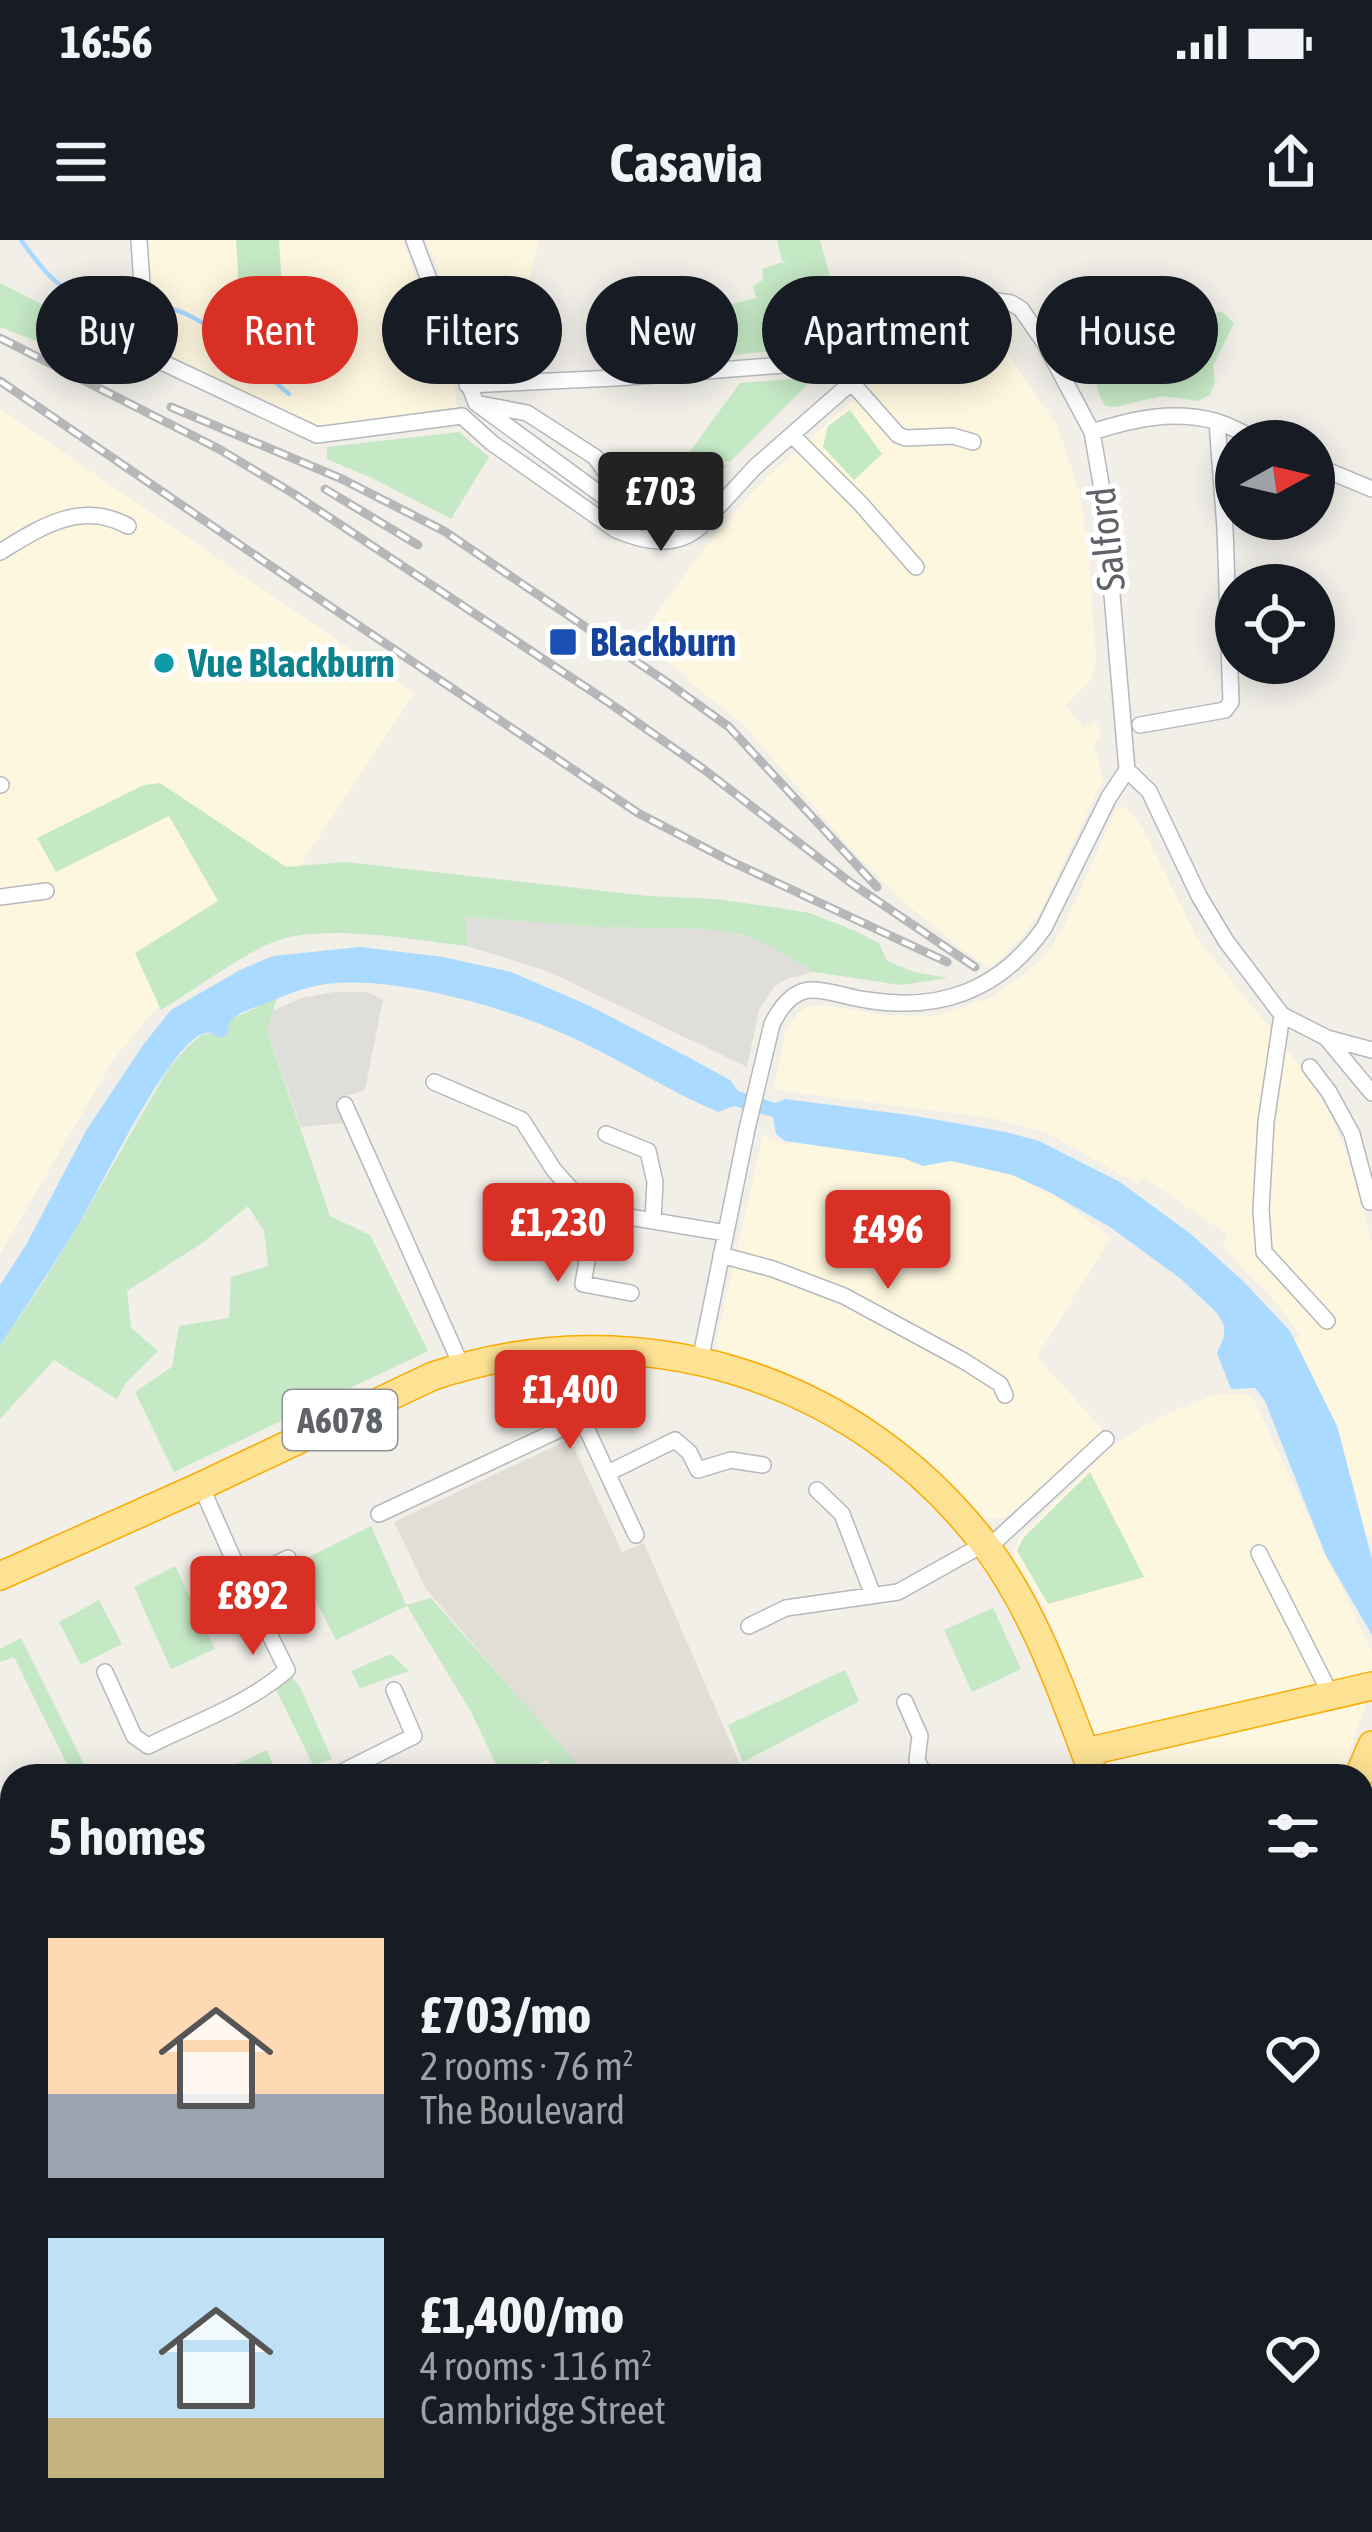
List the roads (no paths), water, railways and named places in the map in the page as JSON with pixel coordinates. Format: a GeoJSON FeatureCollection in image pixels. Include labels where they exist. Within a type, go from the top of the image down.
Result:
{"type":"FeatureCollection","features":[{"type":"Feature","properties":{"kind":"highway","name":"A6078"},"geometry":{"type":"LineString","coordinates":[[0,1576],[462,1366],[560,1349],[633,1350],[700,1361],[778,1386],[874,1438],[938,1491],[986,1546],[1033,1622],[1084,1764]]}},
{"type":"Feature","properties":{"kind":"highway","name":"A6078"},"geometry":{"type":"LineString","coordinates":[[1099,1764],[1358,1692]]}},
{"type":"Feature","properties":{"kind":"street"},"geometry":{"type":"LineString","coordinates":[[139,240],[146,344],[151,357],[317,435],[469,410],[527,413],[596,457],[615,494],[638,521]]}},
{"type":"Feature","properties":{"kind":"street"},"geometry":{"type":"LineString","coordinates":[[414,240],[467,386],[469,410],[492,443],[610,526],[638,538],[681,540],[693,533],[755,467],[851,384]]}},
{"type":"Feature","properties":{"kind":"street","name":"Salford"},"geometry":{"type":"LineString","coordinates":[[1012,304],[1044,342],[1092,432],[1104,501],[1127,770]]}},
{"type":"Feature","properties":{"kind":"street"},"geometry":{"type":"LineString","coordinates":[[467,386],[762,367]]}},
{"type":"Feature","properties":{"kind":"street"},"geometry":{"type":"LineString","coordinates":[[853,384],[898,435],[953,436],[973,442]]}},
{"type":"Feature","properties":{"kind":"street"},"geometry":{"type":"LineString","coordinates":[[469,410],[603,496],[627,517],[673,530],[719,506]]}},
{"type":"Feature","properties":{"kind":"street"},"geometry":{"type":"LineString","coordinates":[[1092,432],[1150,416],[1215,422]]}},
{"type":"Feature","properties":{"kind":"street"},"geometry":{"type":"LineString","coordinates":[[792,435],[916,567]]}},
{"type":"Feature","properties":{"kind":"street"},"geometry":{"type":"LineString","coordinates":[[1335,474],[1372,489]]}},
{"type":"Feature","properties":{"kind":"street"},"geometry":{"type":"LineString","coordinates":[[0,552],[47,523],[70,515],[115,518],[128,526]]}},
{"type":"Feature","properties":{"kind":"street"},"geometry":{"type":"LineString","coordinates":[[1140,725],[1229,708],[1226,540]]}},
{"type":"Feature","properties":{"kind":"street"},"geometry":{"type":"LineString","coordinates":[[700,1361],[747,1129],[772,1024],[780,1009],[795,995],[810,990],[920,1004],[969,992],[1008,969],[1044,928],[1127,770],[1149,791],[1226,941],[1282,1015],[1327,1038],[1372,1050]]}},
{"type":"Feature","properties":{"kind":"street"},"geometry":{"type":"LineString","coordinates":[[0,897],[46,891]]}},
{"type":"Feature","properties":{"kind":"street"},"geometry":{"type":"LineString","coordinates":[[1282,1015],[1266,1122],[1261,1210],[1264,1252],[1327,1321]]}},
{"type":"Feature","properties":{"kind":"street"},"geometry":{"type":"LineString","coordinates":[[1327,1038],[1372,1093]]}},
{"type":"Feature","properties":{"kind":"street"},"geometry":{"type":"LineString","coordinates":[[1310,1067],[1352,1134],[1370,1202]]}},
{"type":"Feature","properties":{"kind":"street"},"geometry":{"type":"LineString","coordinates":[[434,1082],[522,1120],[554,1170],[599,1212],[726,1233]]}},
{"type":"Feature","properties":{"kind":"street"},"geometry":{"type":"LineString","coordinates":[[345,1105],[462,1366]]}},
{"type":"Feature","properties":{"kind":"street"},"geometry":{"type":"LineString","coordinates":[[1352,1134],[1372,1127]]}},
{"type":"Feature","properties":{"kind":"street"},"geometry":{"type":"LineString","coordinates":[[605,1134],[648,1151],[655,1182],[653,1220]]}},
{"type":"Feature","properties":{"kind":"street"},"geometry":{"type":"LineString","coordinates":[[599,1212],[583,1284],[631,1293]]}},
{"type":"Feature","properties":{"kind":"street"},"geometry":{"type":"LineString","coordinates":[[721,1255],[773,1268],[844,1296],[1000,1384],[1005,1395]]}},
{"type":"Feature","properties":{"kind":"street"},"geometry":{"type":"LineString","coordinates":[[560,1349],[582,1419],[636,1535]]}},
{"type":"Feature","properties":{"kind":"street"},"geometry":{"type":"LineString","coordinates":[[380,1514],[582,1419]]}},
{"type":"Feature","properties":{"kind":"street"},"geometry":{"type":"LineString","coordinates":[[749,1626],[786,1607],[898,1592],[986,1546],[1106,1439]]}},
{"type":"Feature","properties":{"kind":"street"},"geometry":{"type":"LineString","coordinates":[[608,1473],[675,1440],[689,1452],[698,1470],[731,1460],[763,1465]]}},
{"type":"Feature","properties":{"kind":"street"},"geometry":{"type":"LineString","coordinates":[[105,1672],[134,1736],[148,1745],[273,1683],[287,1670],[201,1486]]}},
{"type":"Feature","properties":{"kind":"street"},"geometry":{"type":"LineString","coordinates":[[818,1490],[842,1514],[873,1595]]}},
{"type":"Feature","properties":{"kind":"street"},"geometry":{"type":"LineString","coordinates":[[1259,1553],[1358,1692]]}},
{"type":"Feature","properties":{"kind":"street"},"geometry":{"type":"LineString","coordinates":[[243,1581],[288,1558]]}},
{"type":"Feature","properties":{"kind":"street"},"geometry":{"type":"LineString","coordinates":[[358,1764],[414,1736],[394,1690]]}},
{"type":"Feature","properties":{"kind":"street"},"geometry":{"type":"LineString","coordinates":[[905,1702],[920,1736],[919,1764]]}},
{"type":"Feature","properties":{"kind":"water"},"geometry":{"type":"Polygon","coordinates":[[[360,947],[443,957],[511,972],[686,1056],[730,1080],[738,1091],[775,1103],[785,1099],[1006,1132],[1039,1141],[1120,1182],[1192,1235],[1290,1331],[1337,1426],[1372,1559],[1372,1635],[1326,1556],[1265,1401],[1255,1388],[1231,1389],[1217,1353],[1224,1337],[1218,1314],[1181,1279],[1110,1227],[1012,1175],[951,1161],[923,1166],[903,1158],[785,1141],[776,1134],[773,1117],[734,1106],[718,1112],[562,1033],[481,1004],[421,990],[363,983],[310,987],[241,1013],[219,1038],[205,1033],[188,1045],[154,1090],[81,1220],[0,1345],[0,1285],[87,1129],[171,1010],[273,956],[360,947]]]}},
{"type":"Feature","properties":{"kind":"waterway"},"geometry":{"type":"LineString","coordinates":[[21,240],[50,276]]}},
{"type":"Feature","properties":{"kind":"waterway"},"geometry":{"type":"LineString","coordinates":[[178,311],[206,325],[289,394]]}},
{"type":"Feature","properties":{"kind":"railway"},"geometry":{"type":"LineString","coordinates":[[0,338],[219,449],[294,494],[608,702],[851,883],[975,967]]}},
{"type":"Feature","properties":{"kind":"railway"},"geometry":{"type":"LineString","coordinates":[[0,381],[638,813],[947,962]]}},
{"type":"Feature","properties":{"kind":"railway"},"geometry":{"type":"LineString","coordinates":[[171,407],[342,479],[444,531],[668,683],[729,727],[877,887]]}},
{"type":"Feature","properties":{"kind":"railway"},"geometry":{"type":"LineString","coordinates":[[325,489],[418,545]]}},
{"type":"Feature","properties":{"kind":"place","name":"Blackburn"},"geometry":{"type":"Point","coordinates":[563,642]}},
{"type":"Feature","properties":{"kind":"place","name":"Vue Blackburn"},"geometry":{"type":"Point","coordinates":[164,663]}}]}
